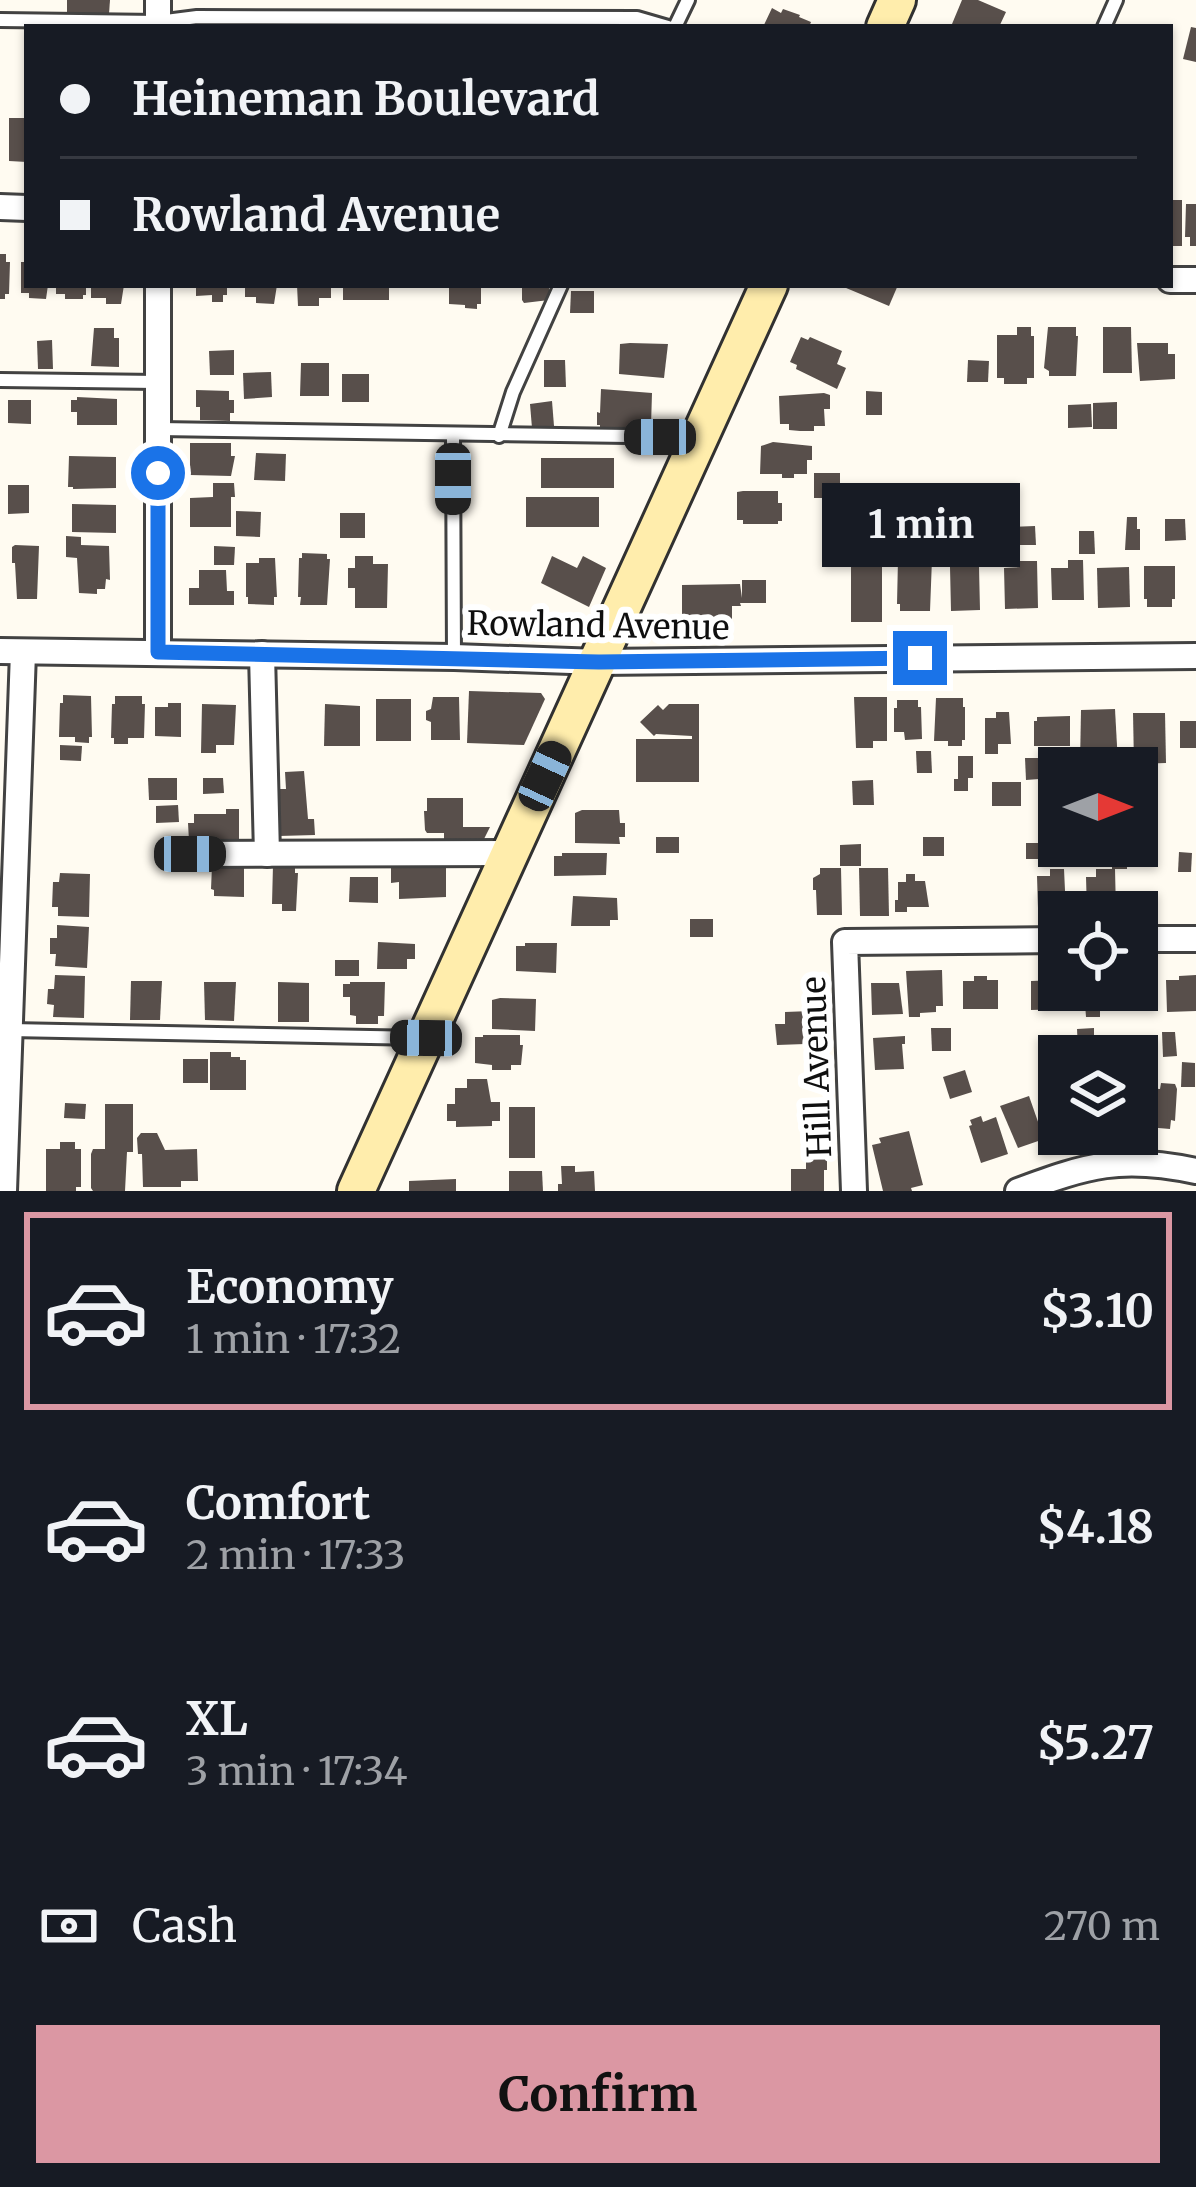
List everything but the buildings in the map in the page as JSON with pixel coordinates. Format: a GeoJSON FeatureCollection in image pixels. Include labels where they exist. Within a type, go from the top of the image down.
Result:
{"type":"FeatureCollection","features":[{"type":"Feature","properties":{"kind":"main road"},"geometry":{"type":"LineString","coordinates":[[356,1191],[768,288]]}},
{"type":"Feature","properties":{"kind":"street"},"geometry":{"type":"LineString","coordinates":[[158,288],[158,652]]}},
{"type":"Feature","properties":{"kind":"street"},"geometry":{"type":"LineString","coordinates":[[4,1191],[11,651]]}},
{"type":"Feature","properties":{"kind":"street","name":"Rowland Avenue"},"geometry":{"type":"LineString","coordinates":[[11,651],[599,662],[1196,656]]}},
{"type":"Feature","properties":{"kind":"street"},"geometry":{"type":"LineString","coordinates":[[262,654],[267,854]]}},
{"type":"Feature","properties":{"kind":"street"},"geometry":{"type":"LineString","coordinates":[[190,854],[509,853]]}},
{"type":"Feature","properties":{"kind":"street"},"geometry":{"type":"LineString","coordinates":[[1158,939],[1196,938]]}},
{"type":"Feature","properties":{"kind":"street","name":"Hill Avenue"},"geometry":{"type":"LineString","coordinates":[[854,1191],[844,941],[1038,940]]}},
{"type":"Feature","properties":{"kind":"street"},"geometry":{"type":"LineString","coordinates":[[1018,1191],[1111,1163],[1136,1161],[1196,1171]]}},
{"type":"Feature","properties":{"kind":"lane"},"geometry":{"type":"LineString","coordinates":[[0,20],[637,18],[660,24]]}},
{"type":"Feature","properties":{"kind":"lane"},"geometry":{"type":"LineString","coordinates":[[499,436],[518,378],[560,288]]}},
{"type":"Feature","properties":{"kind":"lane"},"geometry":{"type":"LineString","coordinates":[[0,380],[158,382]]}},
{"type":"Feature","properties":{"kind":"lane"},"geometry":{"type":"LineString","coordinates":[[158,429],[700,437]]}},
{"type":"Feature","properties":{"kind":"lane"},"geometry":{"type":"LineString","coordinates":[[452,435],[454,657]]}},
{"type":"Feature","properties":{"kind":"lane"},"geometry":{"type":"LineString","coordinates":[[9,1030],[426,1038]]}},
{"type":"Feature","properties":{"kind":"route"},"geometry":{"type":"LineString","coordinates":[[158,473],[158,652],[599,662],[920,658]]}}]}
